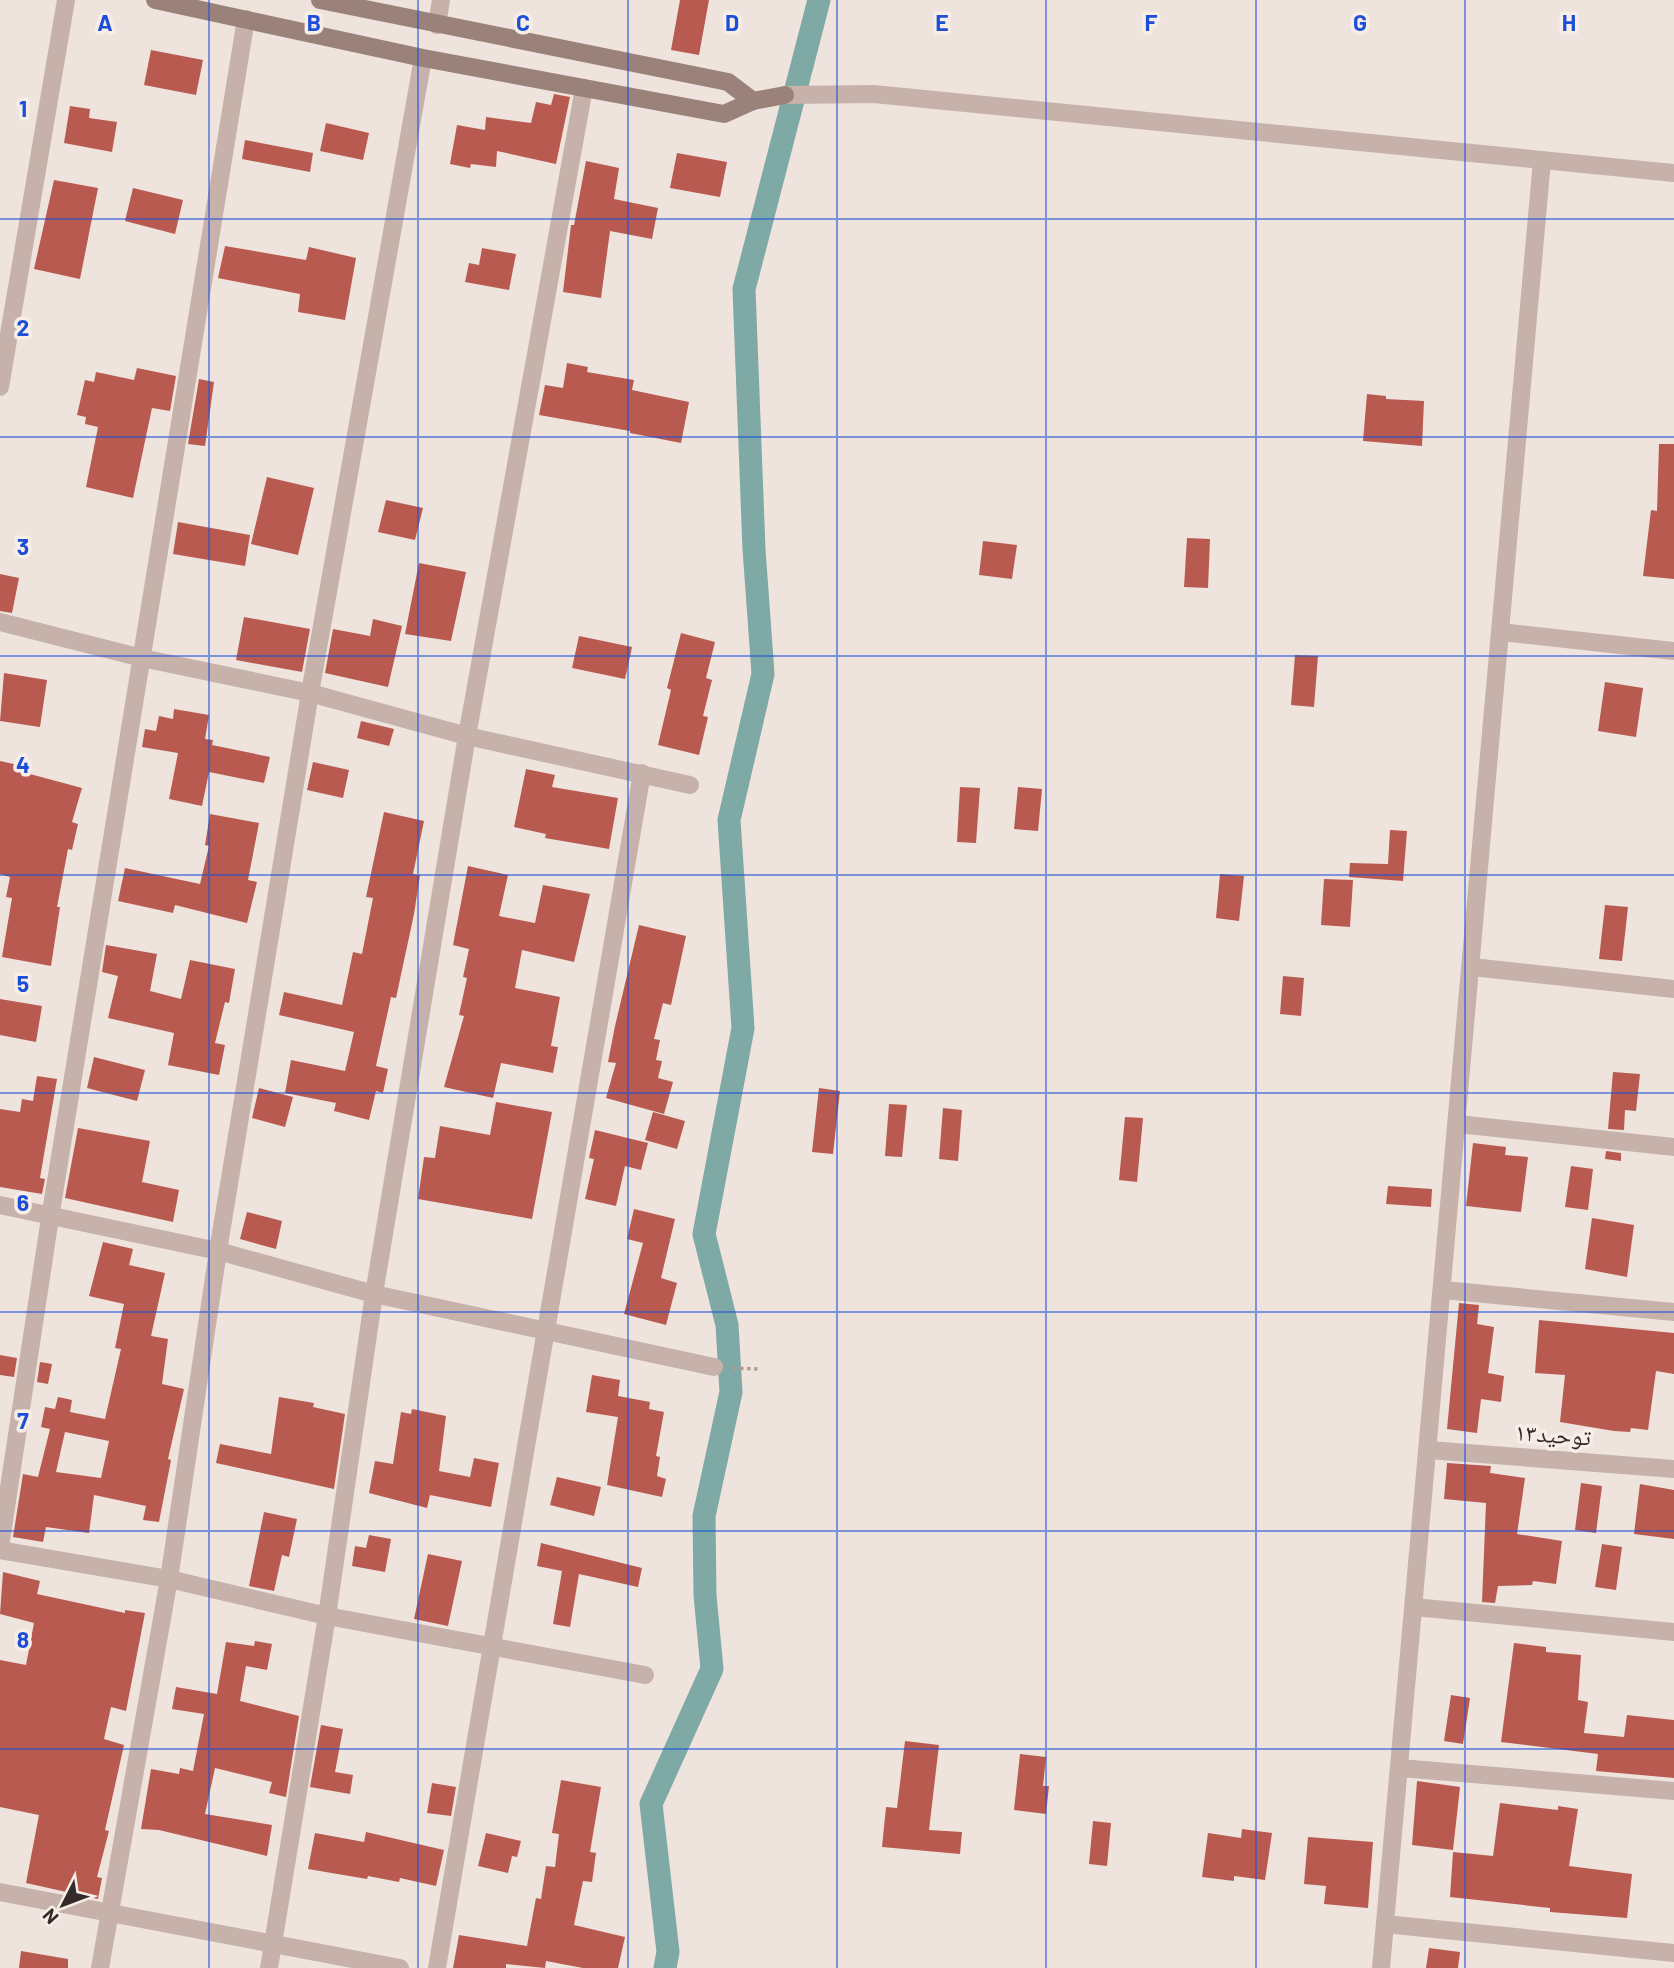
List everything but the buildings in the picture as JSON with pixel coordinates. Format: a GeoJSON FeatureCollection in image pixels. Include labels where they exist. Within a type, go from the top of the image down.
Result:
{"type":"FeatureCollection","features":[{"type":"Feature","properties":{"kind":"street"},"geometry":{"type":"LineString","coordinates":[[0,387],[66,0]]}},
{"type":"Feature","properties":{"kind":"street"},"geometry":{"type":"LineString","coordinates":[[155,0],[423,58],[724,114],[753,102],[785,95],[874,94],[1674,173]]}},
{"type":"Feature","properties":{"kind":"street"},"geometry":{"type":"LineString","coordinates":[[320,0],[728,82],[753,102]]}},
{"type":"Feature","properties":{"kind":"street"},"geometry":{"type":"LineString","coordinates":[[437,25],[441,0]]}},
{"type":"Feature","properties":{"kind":"street"},"geometry":{"type":"LineString","coordinates":[[246,19],[50,1218],[0,1548],[169,1579],[327,1616],[645,1675]]}},
{"type":"Feature","properties":{"kind":"street"},"geometry":{"type":"LineString","coordinates":[[100,1968],[169,1579],[218,1251],[310,692],[423,58]]}},
{"type":"Feature","properties":{"kind":"street"},"geometry":{"type":"LineString","coordinates":[[269,1968],[327,1616],[374,1294],[467,736],[584,88]]}},
{"type":"Feature","properties":{"kind":"street"},"geometry":{"type":"LineString","coordinates":[[1381,1968],[1444,1290],[1542,160]]}},
{"type":"Feature","properties":{"kind":"street"},"geometry":{"type":"LineString","coordinates":[[0,622],[142,658],[310,692],[467,736],[690,785]]}},
{"type":"Feature","properties":{"kind":"street"},"geometry":{"type":"LineString","coordinates":[[1501,632],[1674,651]]}},
{"type":"Feature","properties":{"kind":"street"},"geometry":{"type":"LineString","coordinates":[[438,1968],[490,1646],[548,1329],[642,773]]}},
{"type":"Feature","properties":{"kind":"street"},"geometry":{"type":"LineString","coordinates":[[1472,967],[1674,989]]}},
{"type":"Feature","properties":{"kind":"street"},"geometry":{"type":"LineString","coordinates":[[1458,1124],[1674,1147]]}},
{"type":"Feature","properties":{"kind":"street"},"geometry":{"type":"LineString","coordinates":[[0,1205],[50,1218],[218,1251],[374,1294],[548,1329],[714,1367]]}},
{"type":"Feature","properties":{"kind":"street"},"geometry":{"type":"LineString","coordinates":[[1444,1290],[1674,1312]]}},
{"type":"Feature","properties":{"kind":"street","name":"توحید۱۳"},"geometry":{"type":"LineString","coordinates":[[1429,1450],[1674,1469]]}},
{"type":"Feature","properties":{"kind":"street"},"geometry":{"type":"LineString","coordinates":[[1415,1607],[1674,1632]]}},
{"type":"Feature","properties":{"kind":"street"},"geometry":{"type":"LineString","coordinates":[[1400,1768],[1674,1791]]}},
{"type":"Feature","properties":{"kind":"street"},"geometry":{"type":"LineString","coordinates":[[0,1892],[400,1968]]}},
{"type":"Feature","properties":{"kind":"street"},"geometry":{"type":"LineString","coordinates":[[1385,1924],[1674,1953]]}},
{"type":"Feature","properties":{"kind":"path"},"geometry":{"type":"LineString","coordinates":[[714,1367],[760,1369]]}},
{"type":"Feature","properties":{"kind":"waterway"},"geometry":{"type":"LineString","coordinates":[[665,1968],[668,1952],[651,1804],[712,1669],[705,1595],[704,1516],[731,1392],[727,1325],[704,1234],[743,1028],[729,820],[763,674],[754,549],[744,289],[819,0]]}}]}
